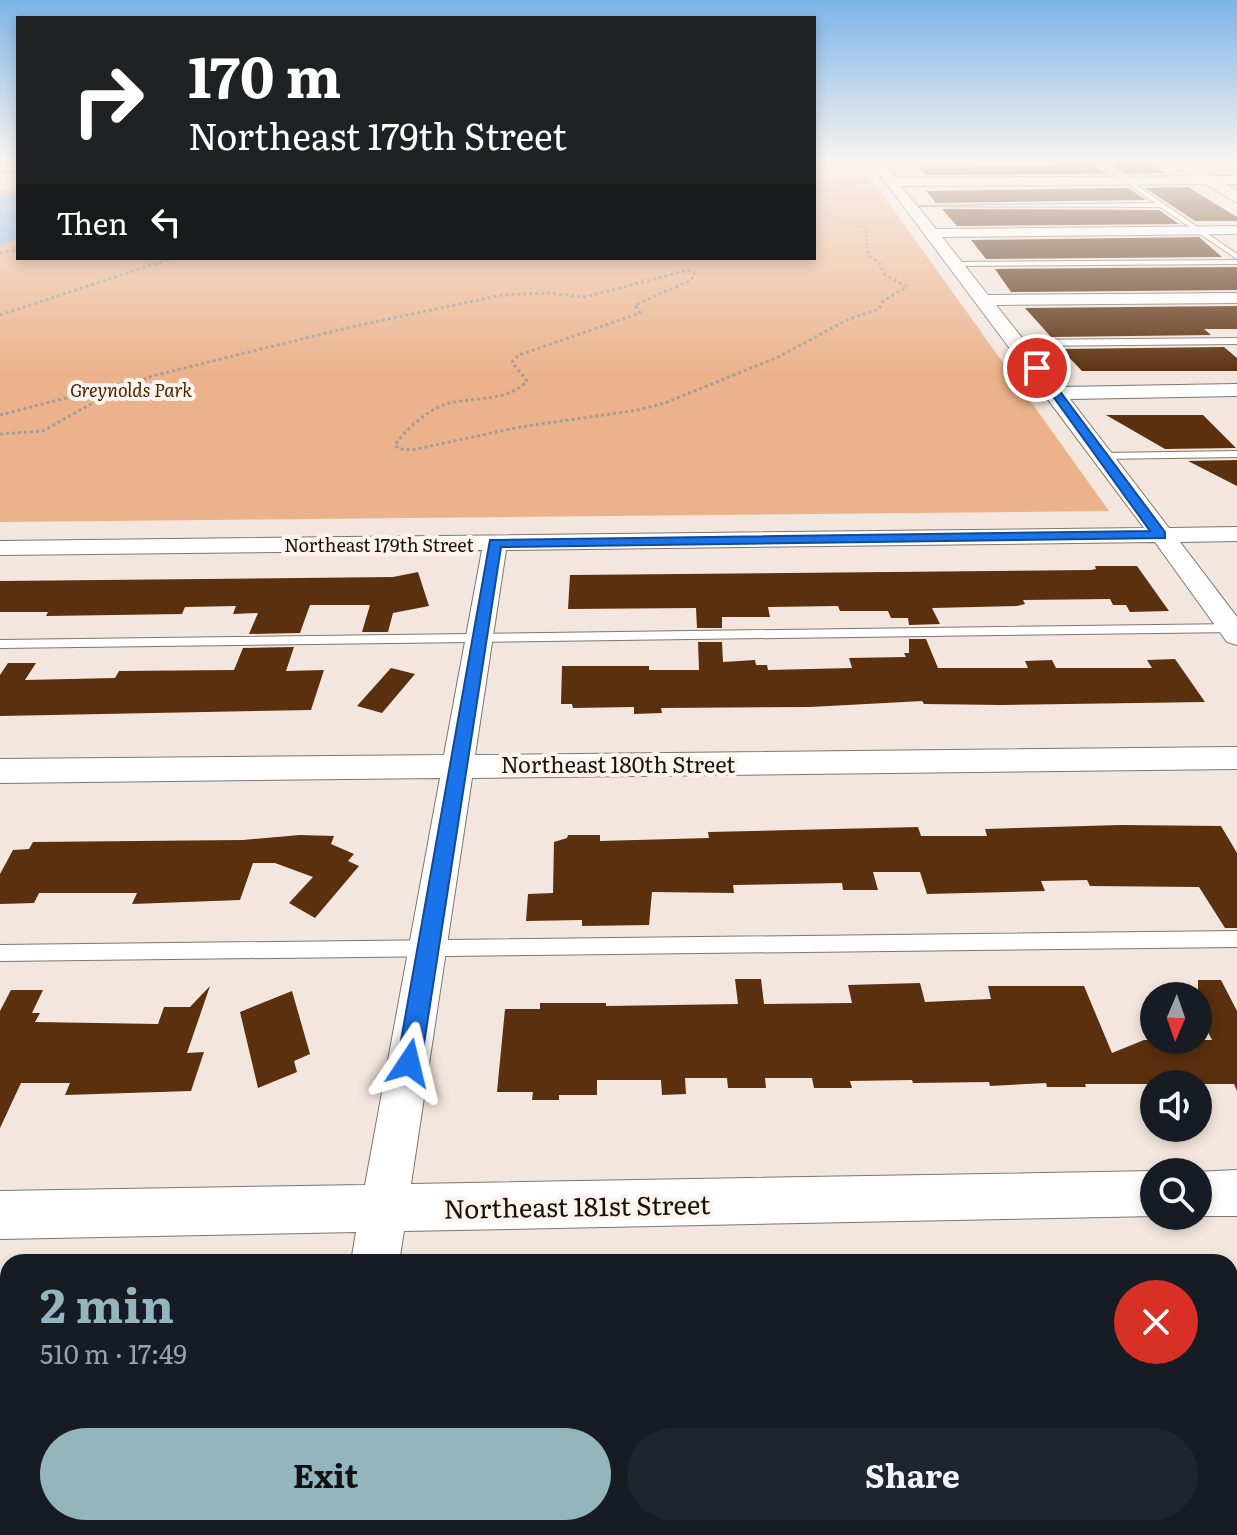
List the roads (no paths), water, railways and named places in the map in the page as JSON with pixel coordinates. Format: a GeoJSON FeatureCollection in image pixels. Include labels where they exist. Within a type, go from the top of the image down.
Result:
{"type":"FeatureCollection","features":[{"type":"Feature","properties":{"kind":"street"},"geometry":{"type":"LineString","coordinates":[[933,233],[1054,232]]}},
{"type":"Feature","properties":{"kind":"street"},"geometry":{"type":"LineString","coordinates":[[933,233],[1235,631]]}},
{"type":"Feature","properties":{"kind":"street"},"geometry":{"type":"LineString","coordinates":[[985,300],[1237,298]]}},
{"type":"Feature","properties":{"kind":"street"},"geometry":{"type":"LineString","coordinates":[[1056,393],[1237,390]]}},
{"type":"Feature","properties":{"kind":"street","name":"Northeast 179th Street"},"geometry":{"type":"LineString","coordinates":[[0,548],[1237,534]]}},
{"type":"Feature","properties":{"kind":"street"},"geometry":{"type":"LineString","coordinates":[[376,1254],[495,543]]}},
{"type":"Feature","properties":{"kind":"street","name":"Northeast 180th Street"},"geometry":{"type":"LineString","coordinates":[[0,771],[1237,758]]}},
{"type":"Feature","properties":{"kind":"street"},"geometry":{"type":"LineString","coordinates":[[1212,1194],[1237,1193]]}},
{"type":"Feature","properties":{"kind":"street","name":"Northeast 181st Street"},"geometry":{"type":"LineString","coordinates":[[0,1215],[1140,1194]]}},
{"type":"Feature","properties":{"kind":"lane"},"geometry":{"type":"LineString","coordinates":[[1201,232],[1237,259]]}},
{"type":"Feature","properties":{"kind":"lane"},"geometry":{"type":"LineString","coordinates":[[957,264],[1237,259]]}},
{"type":"Feature","properties":{"kind":"lane"},"geometry":{"type":"LineString","coordinates":[[1018,343],[1237,341]]}},
{"type":"Feature","properties":{"kind":"lane"},"geometry":{"type":"LineString","coordinates":[[1103,456],[1237,454]]}},
{"type":"Feature","properties":{"kind":"lane"},"geometry":{"type":"LineString","coordinates":[[0,644],[1235,631]]}},
{"type":"Feature","properties":{"kind":"lane"},"geometry":{"type":"LineString","coordinates":[[0,953],[1237,939]]}},
{"type":"Feature","properties":{"kind":"water"},"geometry":{"type":"Polygon","coordinates":[[[0,232],[16,232],[16,240],[0,245],[0,232]]]}},
{"type":"Feature","properties":{"kind":"park label","name":"Greynolds Park"},"geometry":{"type":"Point","coordinates":[131,389]}}]}
